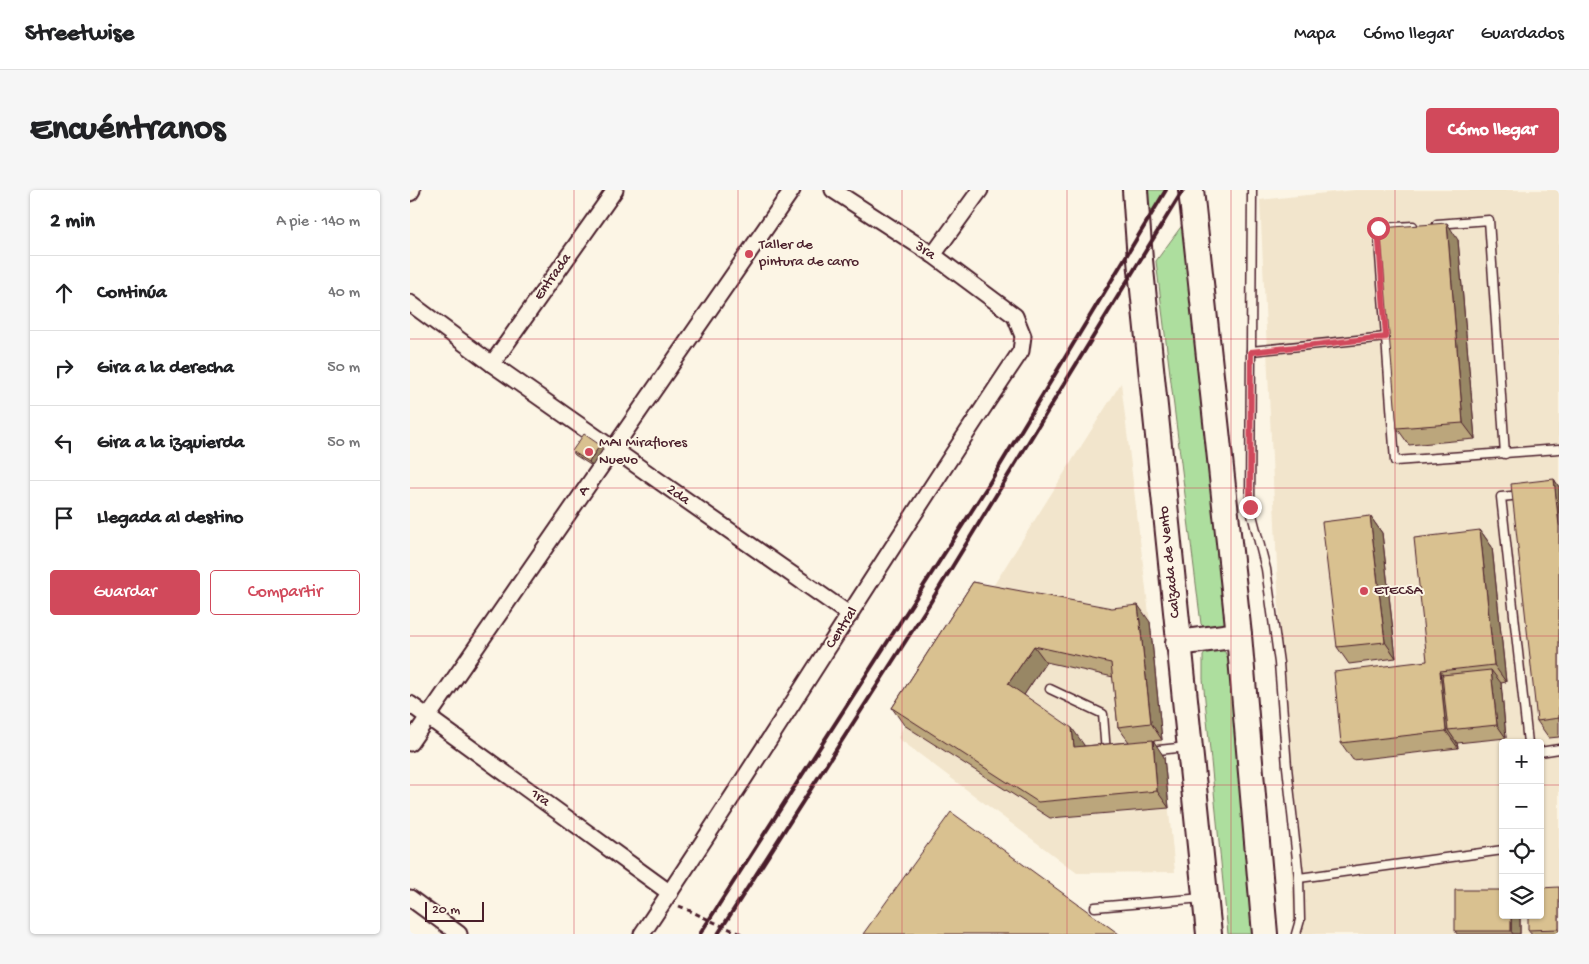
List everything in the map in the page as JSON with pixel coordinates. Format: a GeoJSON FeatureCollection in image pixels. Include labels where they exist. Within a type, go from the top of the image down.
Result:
{"type":"FeatureCollection","features":[{"type":"Feature","properties":{"kind":"main road","name":"Calzada de Vento"},"geometry":{"type":"LineString","coordinates":[[1135,190],[1140,260],[1178,643],[1209,934]]}},
{"type":"Feature","properties":{"kind":"main road"},"geometry":{"type":"LineString","coordinates":[[1191,190],[1239,635],[1265,934]]}},
{"type":"Feature","properties":{"kind":"main road"},"geometry":{"type":"LineString","coordinates":[[1178,643],[1239,635]]}},
{"type":"Feature","properties":{"kind":"street"},"geometry":{"type":"LineString","coordinates":[[410,194],[412,190]]}},
{"type":"Feature","properties":{"kind":"street","name":"Entrada"},"geometry":{"type":"LineString","coordinates":[[492,364],[615,190]]}},
{"type":"Feature","properties":{"kind":"street","name":"A"},"geometry":{"type":"LineString","coordinates":[[410,743],[792,190]]}},
{"type":"Feature","properties":{"kind":"street","name":"3ra"},"geometry":{"type":"LineString","coordinates":[[833,190],[933,256],[1015,316]]}},
{"type":"Feature","properties":{"kind":"street"},"geometry":{"type":"LineString","coordinates":[[933,256],[980,190]]}},
{"type":"Feature","properties":{"kind":"street","name":"2da"},"geometry":{"type":"LineString","coordinates":[[410,303],[492,364],[850,615]]}},
{"type":"Feature","properties":{"kind":"street","name":"Central"},"geometry":{"type":"LineString","coordinates":[[642,934],[850,615],[950,456],[1021,351],[1023,336],[1015,316]]}},
{"type":"Feature","properties":{"kind":"street","name":"1ra"},"geometry":{"type":"LineString","coordinates":[[410,704],[667,897]]}},
{"type":"Feature","properties":{"kind":"street"},"geometry":{"type":"LineString","coordinates":[[410,898],[459,934]]}},
{"type":"Feature","properties":{"kind":"lane"},"geometry":{"type":"LineString","coordinates":[[1252,190],[1250,507],[1266,569],[1279,663],[1287,767],[1299,878],[1300,920],[1296,934]]}},
{"type":"Feature","properties":{"kind":"lane"},"geometry":{"type":"LineString","coordinates":[[1505,454],[1489,220],[1378,228],[1394,461],[1505,454],[1559,449]]}},
{"type":"Feature","properties":{"kind":"lane"},"geometry":{"type":"LineString","coordinates":[[1251,352],[1386,337]]}},
{"type":"Feature","properties":{"kind":"lane"},"geometry":{"type":"LineString","coordinates":[[1528,739],[1501,497],[1530,494]]}},
{"type":"Feature","properties":{"kind":"lane"},"geometry":{"type":"LineString","coordinates":[[1050,689],[1103,714],[1107,755],[1116,754]]}},
{"type":"Feature","properties":{"kind":"lane"},"geometry":{"type":"LineString","coordinates":[[1143,751],[1189,747]]}},
{"type":"Feature","properties":{"kind":"lane"},"geometry":{"type":"LineString","coordinates":[[1544,751],[1559,749]]}},
{"type":"Feature","properties":{"kind":"lane"},"geometry":{"type":"LineString","coordinates":[[1299,878],[1499,851]]}},
{"type":"Feature","properties":{"kind":"lane"},"geometry":{"type":"LineString","coordinates":[[1095,906],[1205,898]]}},
{"type":"Feature","properties":{"kind":"path"},"geometry":{"type":"LineString","coordinates":[[667,897],[722,927],[742,934]]}},
{"type":"Feature","properties":{"kind":"shaded area"},"geometry":{"type":"Polygon","coordinates":[[[1355,190],[1559,190],[1559,934],[1294,934],[1260,200],[1355,190]]]}},
{"type":"Feature","properties":{"kind":"shaded area"},"geometry":{"type":"Polygon","coordinates":[[[1121,383],[1150,622],[1175,872],[1077,873],[898,738],[904,725],[1121,383]]]}},
{"type":"Feature","properties":{"kind":"green space"},"geometry":{"type":"Polygon","coordinates":[[[1135,190],[1166,190],[1138,236],[1135,190]]]}},
{"type":"Feature","properties":{"kind":"green space"},"geometry":{"type":"Polygon","coordinates":[[[1183,224],[1225,622],[1222,627],[1206,629],[1201,624],[1156,261],[1183,224]]]}},
{"type":"Feature","properties":{"kind":"green space"},"geometry":{"type":"Polygon","coordinates":[[[1219,648],[1225,652],[1229,661],[1256,934],[1228,934],[1203,679],[1203,656],[1207,650],[1219,648]]]}},
{"type":"Feature","properties":{"kind":"building"},"geometry":{"type":"Polygon","coordinates":[[[1447,223],[1463,423],[1397,428],[1380,228],[1447,223]]]}},
{"type":"Feature","properties":{"kind":"building","name":"MAI Miraflores Nuevo"},"geometry":{"type":"Polygon","coordinates":[[[584,434],[600,445],[589,462],[572,451],[584,434]]]}},
{"type":"Feature","properties":{"kind":"building"},"geometry":{"type":"Polygon","coordinates":[[[1554,479],[1559,526],[1559,718],[1537,721],[1511,484],[1554,479]]]}},
{"type":"Feature","properties":{"kind":"building"},"geometry":{"type":"Polygon","coordinates":[[[1370,516],[1385,642],[1337,647],[1322,522],[1370,516]]]}},
{"type":"Feature","properties":{"kind":"building"},"geometry":{"type":"Polygon","coordinates":[[[1480,530],[1494,665],[1440,671],[1446,731],[1341,743],[1334,672],[1427,661],[1414,538],[1480,530]]]}},
{"type":"Feature","properties":{"kind":"building"},"geometry":{"type":"Polygon","coordinates":[[[973,582],[1112,608],[1138,605],[1151,723],[1118,727],[1111,663],[1034,646],[1008,684],[1072,728],[1074,747],[1153,740],[1157,791],[1038,802],[892,708],[973,582]]]}},
{"type":"Feature","properties":{"kind":"building"},"geometry":{"type":"Polygon","coordinates":[[[1491,670],[1497,725],[1448,730],[1442,675],[1491,670]]]}},
{"type":"Feature","properties":{"kind":"building"},"geometry":{"type":"Polygon","coordinates":[[[951,812],[1119,934],[863,934],[951,812]]]}},
{"type":"Feature","properties":{"kind":"building"},"geometry":{"type":"Polygon","coordinates":[[[1559,887],[1559,929],[1528,930],[1528,919],[1544,919],[1544,888],[1559,887]]]}},
{"type":"Feature","properties":{"kind":"building"},"geometry":{"type":"Polygon","coordinates":[[[1455,890],[1499,890],[1499,919],[1511,919],[1511,931],[1455,931],[1455,890]]]}},
{"type":"Feature","properties":{"kind":"railway"},"geometry":{"type":"LineString","coordinates":[[700,934],[987,487],[1166,190]]}},
{"type":"Feature","properties":{"kind":"railway"},"geometry":{"type":"LineString","coordinates":[[718,934],[930,603],[1183,190]]}},
{"type":"Feature","properties":{"kind":"place","name":"Taller de pintura de carro"},"geometry":{"type":"Point","coordinates":[749,254]}},
{"type":"Feature","properties":{"kind":"place","name":"MAI Miraflores Nuevo"},"geometry":{"type":"Point","coordinates":[589,452]}},
{"type":"Feature","properties":{"kind":"place","name":"ETECSA"},"geometry":{"type":"Point","coordinates":[1364,591]}},
{"type":"Feature","properties":{"kind":"route"},"geometry":{"type":"LineString","coordinates":[[1250,507],[1251,352],[1386,337],[1378,228]]}}]}
